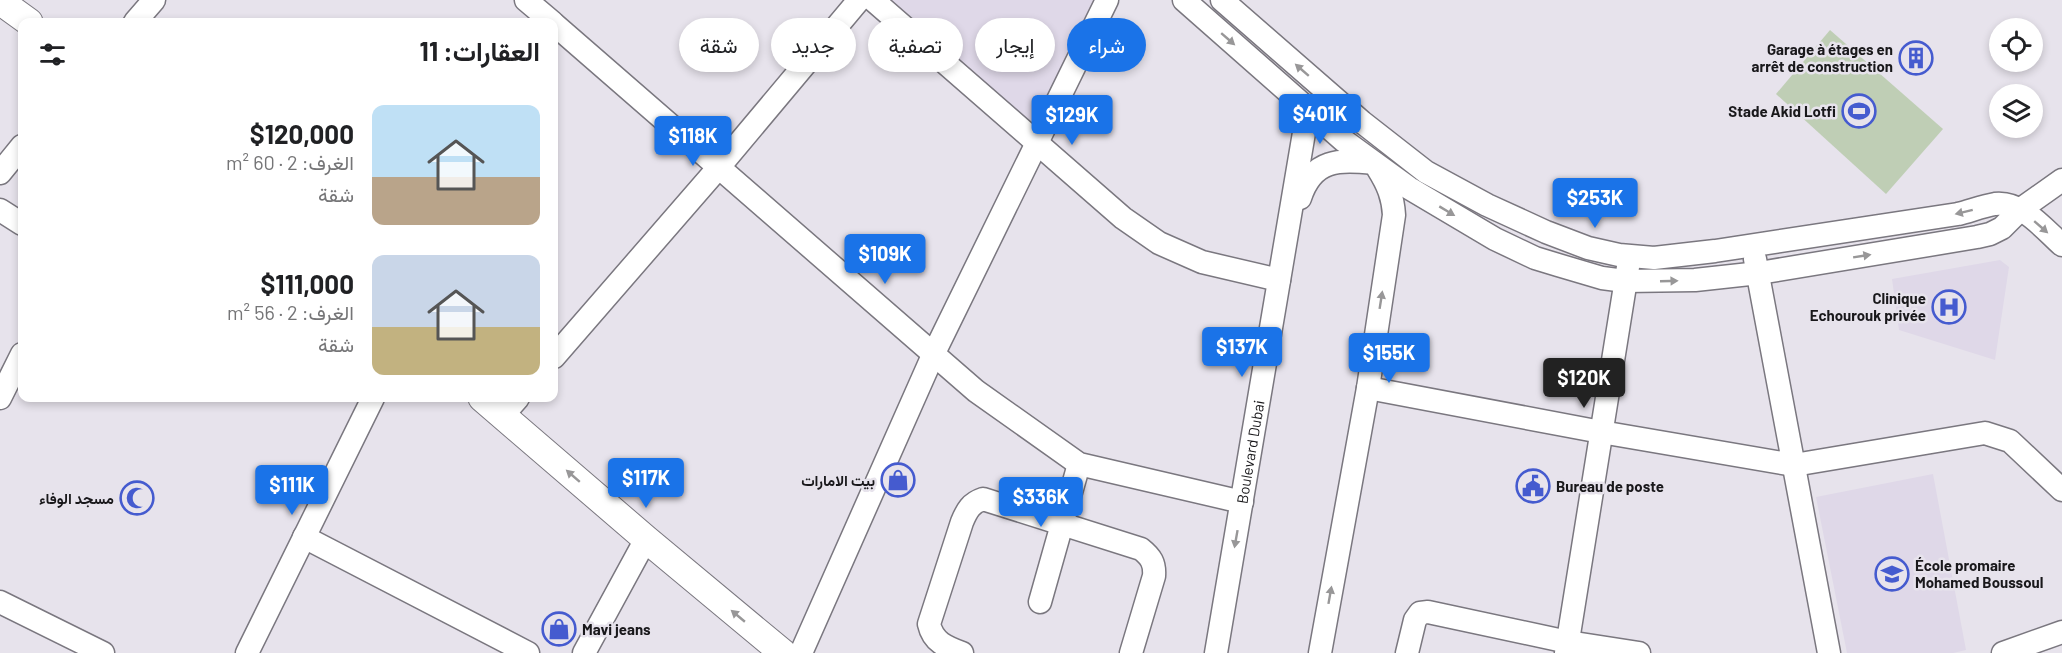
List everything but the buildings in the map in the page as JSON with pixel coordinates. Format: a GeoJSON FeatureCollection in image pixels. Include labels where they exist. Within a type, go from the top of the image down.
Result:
{"type":"FeatureCollection","features":[{"type":"Feature","properties":{"kind":"main road"},"geometry":{"type":"LineString","coordinates":[[0,1],[23,18]]}},
{"type":"Feature","properties":{"kind":"main road"},"geometry":{"type":"LineString","coordinates":[[510,406],[646,539],[783,653]]}},
{"type":"Feature","properties":{"kind":"street"},"geometry":{"type":"LineString","coordinates":[[138,18],[154,0]]}},
{"type":"Feature","properties":{"kind":"street"},"geometry":{"type":"LineString","coordinates":[[558,352],[719,167],[859,0]]}},
{"type":"Feature","properties":{"kind":"street"},"geometry":{"type":"LineString","coordinates":[[873,0],[1124,218],[1159,243],[1202,262],[1279,280]]}},
{"type":"Feature","properties":{"kind":"street"},"geometry":{"type":"LineString","coordinates":[[801,653],[934,353],[1107,0]]}},
{"type":"Feature","properties":{"kind":"street"},"geometry":{"type":"LineString","coordinates":[[1184,0],[1343,140],[1408,188],[1495,239],[1535,258],[1602,278],[1625,281],[1695,280],[1759,273],[1983,236],[2002,228],[2020,209],[2062,180]]}},
{"type":"Feature","properties":{"kind":"street"},"geometry":{"type":"LineString","coordinates":[[1222,0],[1362,122],[1426,172],[1487,205],[1588,248],[1654,258],[1958,214],[1993,204],[2003,204],[2020,209],[2062,245]]}},
{"type":"Feature","properties":{"kind":"street"},"geometry":{"type":"LineString","coordinates":[[558,27],[976,391],[1079,464],[1242,501]]}},
{"type":"Feature","properties":{"kind":"street","name":"Boulevard Dubai"},"geometry":{"type":"LineString","coordinates":[[1216,653],[1308,109]]}},
{"type":"Feature","properties":{"kind":"street"},"geometry":{"type":"LineString","coordinates":[[1320,653],[1368,388],[1394,215],[1393,199],[1374,163],[1362,122]]}},
{"type":"Feature","properties":{"kind":"street"},"geometry":{"type":"LineString","coordinates":[[0,173],[18,151]]}},
{"type":"Feature","properties":{"kind":"street"},"geometry":{"type":"LineString","coordinates":[[1286,243],[1302,193],[1312,174],[1327,163],[1347,161],[1374,163],[1426,172]]}},
{"type":"Feature","properties":{"kind":"street"},"geometry":{"type":"LineString","coordinates":[[1394,215],[1408,188]]}},
{"type":"Feature","properties":{"kind":"street"},"geometry":{"type":"LineString","coordinates":[[0,210],[18,222]]}},
{"type":"Feature","properties":{"kind":"street"},"geometry":{"type":"LineString","coordinates":[[1752,245],[1829,653]]}},
{"type":"Feature","properties":{"kind":"street"},"geometry":{"type":"LineString","coordinates":[[1567,648],[1630,256]]}},
{"type":"Feature","properties":{"kind":"street"},"geometry":{"type":"LineString","coordinates":[[0,398],[18,362]]}},
{"type":"Feature","properties":{"kind":"street"},"geometry":{"type":"LineString","coordinates":[[1368,388],[1601,432],[1794,465],[1985,433],[2010,441],[2062,490]]}},
{"type":"Feature","properties":{"kind":"street"},"geometry":{"type":"LineString","coordinates":[[248,653],[367,402]]}},
{"type":"Feature","properties":{"kind":"street"},"geometry":{"type":"LineString","coordinates":[[1040,602],[1079,464]]}},
{"type":"Feature","properties":{"kind":"street"},"geometry":{"type":"LineString","coordinates":[[962,653],[938,642],[931,633],[929,624],[968,509],[975,502],[983,499],[1141,549],[1150,556],[1155,566],[1154,576],[1131,653]]}},
{"type":"Feature","properties":{"kind":"street"},"geometry":{"type":"LineString","coordinates":[[304,537],[528,653]]}},
{"type":"Feature","properties":{"kind":"street"},"geometry":{"type":"LineString","coordinates":[[584,653],[646,539]]}},
{"type":"Feature","properties":{"kind":"street"},"geometry":{"type":"LineString","coordinates":[[0,602],[104,653]]}},
{"type":"Feature","properties":{"kind":"street"},"geometry":{"type":"LineString","coordinates":[[1407,653],[1415,620],[1420,613],[1428,612],[1567,648],[1639,653]]}},
{"type":"Feature","properties":{"kind":"street"},"geometry":{"type":"LineString","coordinates":[[2003,653],[2062,632]]}},
{"type":"Feature","properties":{"kind":"shaded area"},"geometry":{"type":"Polygon","coordinates":[[[888,0],[1099,0],[1090,18],[1067,18],[1067,65],[1037,125],[1021,119],[963,67],[963,18],[908,18],[888,0]]]}},
{"type":"Feature","properties":{"kind":"shaded area","name":"Clinique Echourouk privée"},"geometry":{"type":"Polygon","coordinates":[[[2000,260],[2009,267],[1995,360],[1899,330],[1892,279],[2000,260]]]}},
{"type":"Feature","properties":{"kind":"shaded area","name":"École promaire Mohamed Boussoul"},"geometry":{"type":"Polygon","coordinates":[[[1933,474],[1966,650],[1953,653],[1847,653],[1816,497],[1933,474]]]}},
{"type":"Feature","properties":{"kind":"green space","name":"Stade Akid Lotfi"},"geometry":{"type":"Polygon","coordinates":[[[1830,30],[1943,129],[1886,194],[1776,94],[1830,30]]]}},
{"type":"Feature","properties":{"kind":"place","name":"Garage à étages en arrêt de construction"},"geometry":{"type":"Point","coordinates":[1916,58]}},
{"type":"Feature","properties":{"kind":"place","name":"Stade Akid Lotfi"},"geometry":{"type":"Point","coordinates":[1859,111]}},
{"type":"Feature","properties":{"kind":"place","name":"Clinique Echourouk privée"},"geometry":{"type":"Point","coordinates":[1949,307]}},
{"type":"Feature","properties":{"kind":"place","name":"بيت الامارات"},"geometry":{"type":"Point","coordinates":[898,480]}},
{"type":"Feature","properties":{"kind":"place","name":"Bureau de poste"},"geometry":{"type":"Point","coordinates":[1533,486]}},
{"type":"Feature","properties":{"kind":"place","name":"مسجد الوفاء"},"geometry":{"type":"Point","coordinates":[137,498]}},
{"type":"Feature","properties":{"kind":"place","name":"École promaire Mohamed Boussoul"},"geometry":{"type":"Point","coordinates":[1892,574]}},
{"type":"Feature","properties":{"kind":"place","name":"Mavi jeans"},"geometry":{"type":"Point","coordinates":[559,629]}}]}
